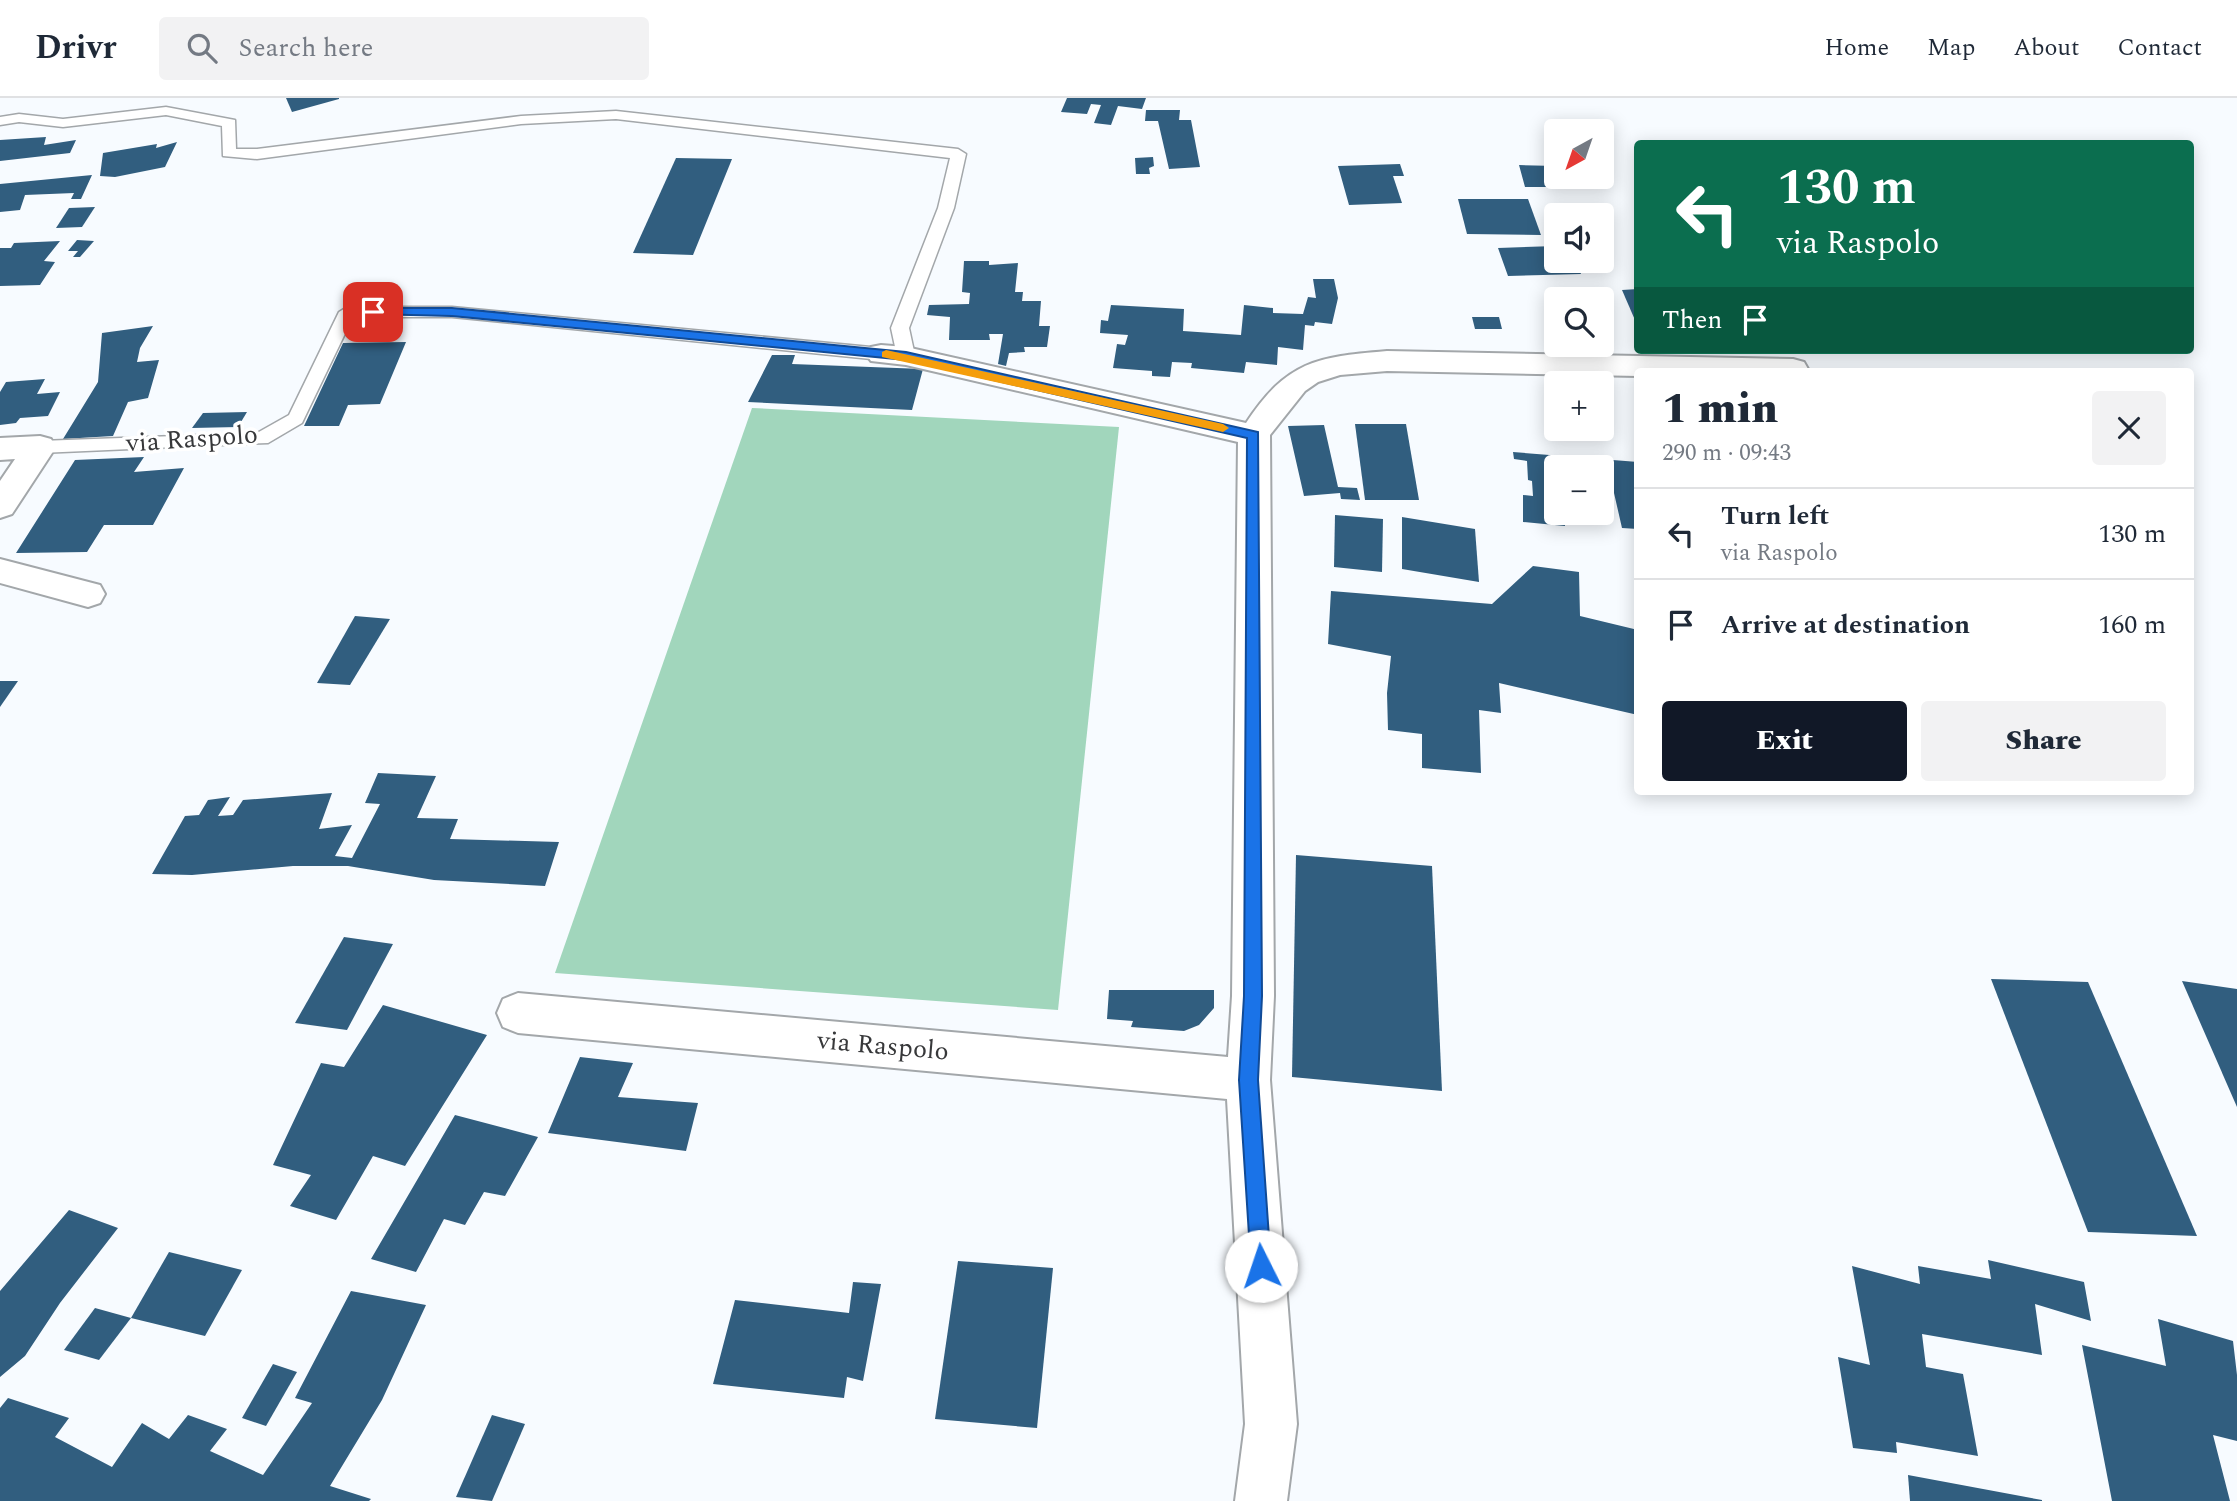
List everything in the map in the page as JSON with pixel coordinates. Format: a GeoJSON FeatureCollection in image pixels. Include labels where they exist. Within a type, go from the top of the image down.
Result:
{"type":"FeatureCollection","features":[{"type":"Feature","properties":{"kind":"street","name":"via Raspolo"},"geometry":{"type":"LineString","coordinates":[[893,355],[1254,435]]}},
{"type":"Feature","properties":{"kind":"street"},"geometry":{"type":"LineString","coordinates":[[1261,1501],[1271,1424],[1248,1080],[1253,996],[1254,435],[1274,402],[1307,374],[1328,366],[1387,361],[1742,368]]}},
{"type":"Feature","properties":{"kind":"street","name":"via Raspolo"},"geometry":{"type":"LineString","coordinates":[[0,449],[40,447]]}},
{"type":"Feature","properties":{"kind":"street"},"geometry":{"type":"LineString","coordinates":[[0,506],[40,447]]}},
{"type":"Feature","properties":{"kind":"street"},"geometry":{"type":"LineString","coordinates":[[0,571],[88,593]]}},
{"type":"Feature","properties":{"kind":"street","name":"via Raspolo"},"geometry":{"type":"LineString","coordinates":[[517,1013],[1248,1080]]}},
{"type":"Feature","properties":{"kind":"lane"},"geometry":{"type":"LineString","coordinates":[[144,98],[143,102],[166,111],[230,123],[228,153],[257,154],[520,120],[616,115],[958,154],[946,208],[900,328],[893,355]]}},
{"type":"Feature","properties":{"kind":"lane"},"geometry":{"type":"LineString","coordinates":[[0,121],[19,118],[63,123],[166,111]]}},
{"type":"Feature","properties":{"kind":"lane","name":"via Raspolo"},"geometry":{"type":"LineString","coordinates":[[40,447],[261,439],[296,419],[347,312],[452,312],[893,355]]}},
{"type":"Feature","properties":{"kind":"green space"},"geometry":{"type":"Polygon","coordinates":[[[752,408],[1119,427],[1058,1010],[555,973],[752,408]]]}},
{"type":"Feature","properties":{"kind":"building"},"geometry":{"type":"Polygon","coordinates":[[[286,98],[339,98],[339,99],[292,112],[286,98]]]}},
{"type":"Feature","properties":{"kind":"building"},"geometry":{"type":"Polygon","coordinates":[[[1067,98],[1146,98],[1142,109],[1118,106],[1111,125],[1094,123],[1101,105],[1091,104],[1087,114],[1061,112],[1067,98]]]}},
{"type":"Feature","properties":{"kind":"building"},"geometry":{"type":"Polygon","coordinates":[[[1146,110],[1180,110],[1179,120],[1191,120],[1200,167],[1169,169],[1158,121],[1145,121],[1146,110]]]}},
{"type":"Feature","properties":{"kind":"building"},"geometry":{"type":"Polygon","coordinates":[[[46,137],[44,145],[76,140],[70,153],[0,161],[0,140],[46,137]]]}},
{"type":"Feature","properties":{"kind":"building"},"geometry":{"type":"Polygon","coordinates":[[[177,142],[165,167],[115,177],[100,176],[103,153],[157,144],[156,148],[177,142]]]}},
{"type":"Feature","properties":{"kind":"building"},"geometry":{"type":"Polygon","coordinates":[[[1153,157],[1154,166],[1149,168],[1150,174],[1136,174],[1135,158],[1153,157]]]}},
{"type":"Feature","properties":{"kind":"building"},"geometry":{"type":"Polygon","coordinates":[[[676,158],[732,159],[693,255],[633,253],[676,158]]]}},
{"type":"Feature","properties":{"kind":"building"},"geometry":{"type":"Polygon","coordinates":[[[1400,164],[1404,176],[1393,176],[1402,203],[1349,205],[1338,166],[1400,164]]]}},
{"type":"Feature","properties":{"kind":"building"},"geometry":{"type":"Polygon","coordinates":[[[1519,165],[1544,166],[1544,187],[1525,187],[1519,165]]]}},
{"type":"Feature","properties":{"kind":"building"},"geometry":{"type":"Polygon","coordinates":[[[92,175],[81,199],[71,199],[74,193],[25,195],[20,210],[0,212],[0,184],[92,175]]]}},
{"type":"Feature","properties":{"kind":"building"},"geometry":{"type":"Polygon","coordinates":[[[1458,199],[1528,199],[1541,235],[1467,234],[1458,199]]]}},
{"type":"Feature","properties":{"kind":"building"},"geometry":{"type":"Polygon","coordinates":[[[95,207],[82,227],[56,228],[69,208],[95,207]]]}},
{"type":"Feature","properties":{"kind":"building"},"geometry":{"type":"Polygon","coordinates":[[[77,240],[94,241],[80,257],[73,257],[78,251],[68,251],[77,240]]]}},
{"type":"Feature","properties":{"kind":"building"},"geometry":{"type":"Polygon","coordinates":[[[60,241],[44,261],[55,262],[40,285],[0,286],[0,248],[11,248],[14,243],[60,241]]]}},
{"type":"Feature","properties":{"kind":"building"},"geometry":{"type":"Polygon","coordinates":[[[1544,246],[1544,273],[1581,274],[1508,276],[1498,248],[1544,246]]]}},
{"type":"Feature","properties":{"kind":"building"},"geometry":{"type":"Polygon","coordinates":[[[964,261],[989,261],[989,265],[1018,263],[1015,292],[1023,292],[1022,301],[1041,301],[1039,326],[1050,326],[1047,347],[1024,347],[1025,352],[1009,353],[1006,366],[998,364],[1003,334],[989,334],[990,340],[949,340],[950,317],[927,315],[929,305],[969,304],[970,293],[962,292],[964,261]]]}},
{"type":"Feature","properties":{"kind":"building"},"geometry":{"type":"Polygon","coordinates":[[[1313,279],[1334,279],[1338,298],[1332,324],[1315,322],[1314,326],[1305,325],[1303,350],[1278,347],[1277,365],[1246,362],[1244,373],[1191,368],[1192,363],[1172,362],[1170,377],[1152,376],[1152,371],[1113,368],[1117,344],[1125,345],[1128,335],[1100,333],[1101,320],[1108,321],[1111,305],[1184,309],[1183,331],[1241,335],[1244,305],[1273,308],[1273,313],[1303,314],[1308,297],[1316,298],[1313,279]]]}},
{"type":"Feature","properties":{"kind":"building"},"geometry":{"type":"Polygon","coordinates":[[[1634,289],[1634,318],[1622,290],[1634,289]]]}},
{"type":"Feature","properties":{"kind":"building"},"geometry":{"type":"Polygon","coordinates":[[[1472,317],[1499,317],[1502,329],[1475,329],[1472,317]]]}},
{"type":"Feature","properties":{"kind":"building"},"geometry":{"type":"Polygon","coordinates":[[[153,326],[140,348],[137,362],[159,360],[148,398],[128,402],[113,436],[63,439],[98,382],[102,333],[153,326]]]}},
{"type":"Feature","properties":{"kind":"building"},"geometry":{"type":"Polygon","coordinates":[[[406,342],[380,404],[348,405],[339,426],[304,426],[343,343],[406,342]]]}},
{"type":"Feature","properties":{"kind":"building"},"geometry":{"type":"Polygon","coordinates":[[[772,355],[795,355],[792,364],[923,369],[912,410],[748,402],[772,355]]]}},
{"type":"Feature","properties":{"kind":"building"},"geometry":{"type":"Polygon","coordinates":[[[45,379],[37,394],[60,392],[48,416],[20,418],[16,423],[0,425],[0,392],[6,382],[45,379]]]}},
{"type":"Feature","properties":{"kind":"building"},"geometry":{"type":"Polygon","coordinates":[[[247,412],[238,427],[192,428],[203,413],[247,412]]]}},
{"type":"Feature","properties":{"kind":"building"},"geometry":{"type":"Polygon","coordinates":[[[1355,424],[1406,424],[1419,500],[1365,500],[1355,424]]]}},
{"type":"Feature","properties":{"kind":"building"},"geometry":{"type":"Polygon","coordinates":[[[1324,425],[1338,487],[1357,488],[1360,500],[1341,499],[1340,493],[1304,496],[1288,426],[1324,425]]]}},
{"type":"Feature","properties":{"kind":"building"},"geometry":{"type":"Polygon","coordinates":[[[1513,452],[1550,455],[1544,455],[1544,524],[1523,522],[1523,495],[1533,496],[1532,481],[1528,480],[1527,461],[1514,459],[1513,452]]]}},
{"type":"Feature","properties":{"kind":"building"},"geometry":{"type":"Polygon","coordinates":[[[144,457],[134,472],[184,468],[153,525],[104,525],[87,552],[16,553],[75,460],[144,457]]]}},
{"type":"Feature","properties":{"kind":"building"},"geometry":{"type":"Polygon","coordinates":[[[1614,460],[1634,462],[1634,529],[1622,528],[1614,493],[1614,460]]]}},
{"type":"Feature","properties":{"kind":"building"},"geometry":{"type":"Polygon","coordinates":[[[1335,515],[1383,519],[1382,572],[1334,567],[1335,515]]]}},
{"type":"Feature","properties":{"kind":"building"},"geometry":{"type":"Polygon","coordinates":[[[1402,517],[1475,529],[1479,582],[1402,569],[1402,517]]]}},
{"type":"Feature","properties":{"kind":"building"},"geometry":{"type":"Polygon","coordinates":[[[1533,566],[1579,572],[1580,616],[1634,629],[1634,714],[1499,683],[1501,713],[1479,710],[1481,773],[1422,768],[1422,734],[1388,730],[1387,693],[1391,656],[1328,644],[1331,591],[1492,604],[1533,566]]]}},
{"type":"Feature","properties":{"kind":"building"},"geometry":{"type":"Polygon","coordinates":[[[355,616],[390,619],[350,685],[317,683],[355,616]]]}},
{"type":"Feature","properties":{"kind":"building"},"geometry":{"type":"Polygon","coordinates":[[[0,681],[18,681],[0,707],[0,681]]]}},
{"type":"Feature","properties":{"kind":"building"},"geometry":{"type":"Polygon","coordinates":[[[378,773],[436,776],[417,818],[458,819],[450,839],[559,842],[545,886],[434,880],[348,866],[293,866],[192,875],[152,874],[185,816],[199,815],[208,800],[230,797],[218,816],[233,815],[243,800],[332,793],[319,829],[352,825],[335,856],[352,858],[380,804],[365,803],[378,773]]]}},
{"type":"Feature","properties":{"kind":"building"},"geometry":{"type":"Polygon","coordinates":[[[1296,855],[1432,866],[1442,1091],[1292,1077],[1296,855]]]}},
{"type":"Feature","properties":{"kind":"building"},"geometry":{"type":"Polygon","coordinates":[[[344,937],[393,944],[347,1030],[295,1023],[344,937]]]}},
{"type":"Feature","properties":{"kind":"building"},"geometry":{"type":"Polygon","coordinates":[[[1991,979],[2088,982],[2197,1236],[2088,1232],[1991,979]]]}},
{"type":"Feature","properties":{"kind":"building"},"geometry":{"type":"Polygon","coordinates":[[[2182,981],[2237,989],[2237,1107],[2182,981]]]}},
{"type":"Feature","properties":{"kind":"building"},"geometry":{"type":"Polygon","coordinates":[[[1109,990],[1214,990],[1214,1008],[1199,1025],[1184,1031],[1131,1027],[1133,1021],[1107,1019],[1109,990]]]}},
{"type":"Feature","properties":{"kind":"building"},"geometry":{"type":"Polygon","coordinates":[[[383,1005],[487,1035],[405,1166],[373,1156],[336,1220],[290,1206],[311,1175],[273,1165],[321,1063],[344,1067],[383,1005]]]}},
{"type":"Feature","properties":{"kind":"building"},"geometry":{"type":"Polygon","coordinates":[[[580,1057],[633,1063],[618,1097],[698,1103],[686,1151],[548,1133],[580,1057]]]}},
{"type":"Feature","properties":{"kind":"building"},"geometry":{"type":"Polygon","coordinates":[[[455,1115],[538,1137],[505,1196],[484,1192],[465,1225],[444,1219],[416,1272],[371,1259],[455,1115]]]}},
{"type":"Feature","properties":{"kind":"building"},"geometry":{"type":"Polygon","coordinates":[[[69,1210],[118,1228],[60,1303],[25,1356],[0,1377],[0,1291],[69,1210]]]}},
{"type":"Feature","properties":{"kind":"building"},"geometry":{"type":"Polygon","coordinates":[[[169,1252],[242,1270],[205,1336],[131,1318],[169,1252]]]}},
{"type":"Feature","properties":{"kind":"building"},"geometry":{"type":"Polygon","coordinates":[[[1988,1260],[2084,1282],[2091,1321],[2035,1304],[2042,1355],[1922,1334],[1926,1367],[1963,1374],[1978,1456],[1896,1442],[1897,1453],[1853,1448],[1838,1357],[1870,1365],[1852,1266],[1920,1284],[1918,1266],[1991,1279],[1988,1260]]]}},
{"type":"Feature","properties":{"kind":"building"},"geometry":{"type":"Polygon","coordinates":[[[958,1261],[1053,1268],[1037,1428],[935,1419],[958,1261]]]}},
{"type":"Feature","properties":{"kind":"building"},"geometry":{"type":"Polygon","coordinates":[[[853,1282],[881,1284],[863,1381],[847,1377],[844,1398],[713,1384],[735,1300],[849,1313],[853,1282]]]}},
{"type":"Feature","properties":{"kind":"building"},"geometry":{"type":"Polygon","coordinates":[[[351,1291],[426,1305],[382,1400],[330,1486],[371,1499],[369,1501],[0,1501],[0,1408],[8,1398],[69,1418],[55,1437],[112,1467],[142,1423],[169,1439],[188,1415],[227,1429],[210,1451],[263,1475],[312,1403],[295,1398],[351,1291]]]}},
{"type":"Feature","properties":{"kind":"building"},"geometry":{"type":"Polygon","coordinates":[[[95,1308],[131,1318],[99,1360],[64,1350],[95,1308]]]}},
{"type":"Feature","properties":{"kind":"building"},"geometry":{"type":"Polygon","coordinates":[[[2158,1319],[2233,1341],[2237,1375],[2237,1441],[2213,1435],[2230,1501],[2112,1501],[2082,1345],[2166,1366],[2158,1319]]]}},
{"type":"Feature","properties":{"kind":"building"},"geometry":{"type":"Polygon","coordinates":[[[273,1364],[297,1372],[266,1426],[242,1418],[273,1364]]]}},
{"type":"Feature","properties":{"kind":"building"},"geometry":{"type":"Polygon","coordinates":[[[492,1415],[525,1424],[492,1501],[456,1497],[492,1415]]]}},
{"type":"Feature","properties":{"kind":"building"},"geometry":{"type":"Polygon","coordinates":[[[1908,1475],[2042,1500],[2042,1501],[1910,1501],[1908,1475]]]}},
{"type":"Feature","properties":{"kind":"slow traffic"},"geometry":{"type":"LineString","coordinates":[[886,354],[906,356],[1223,428]]}},
{"type":"Feature","properties":{"kind":"route"},"geometry":{"type":"LineString","coordinates":[[373,312],[452,312],[906,356],[1254,435],[1253,996],[1248,1080],[1261,1266]]}}]}
